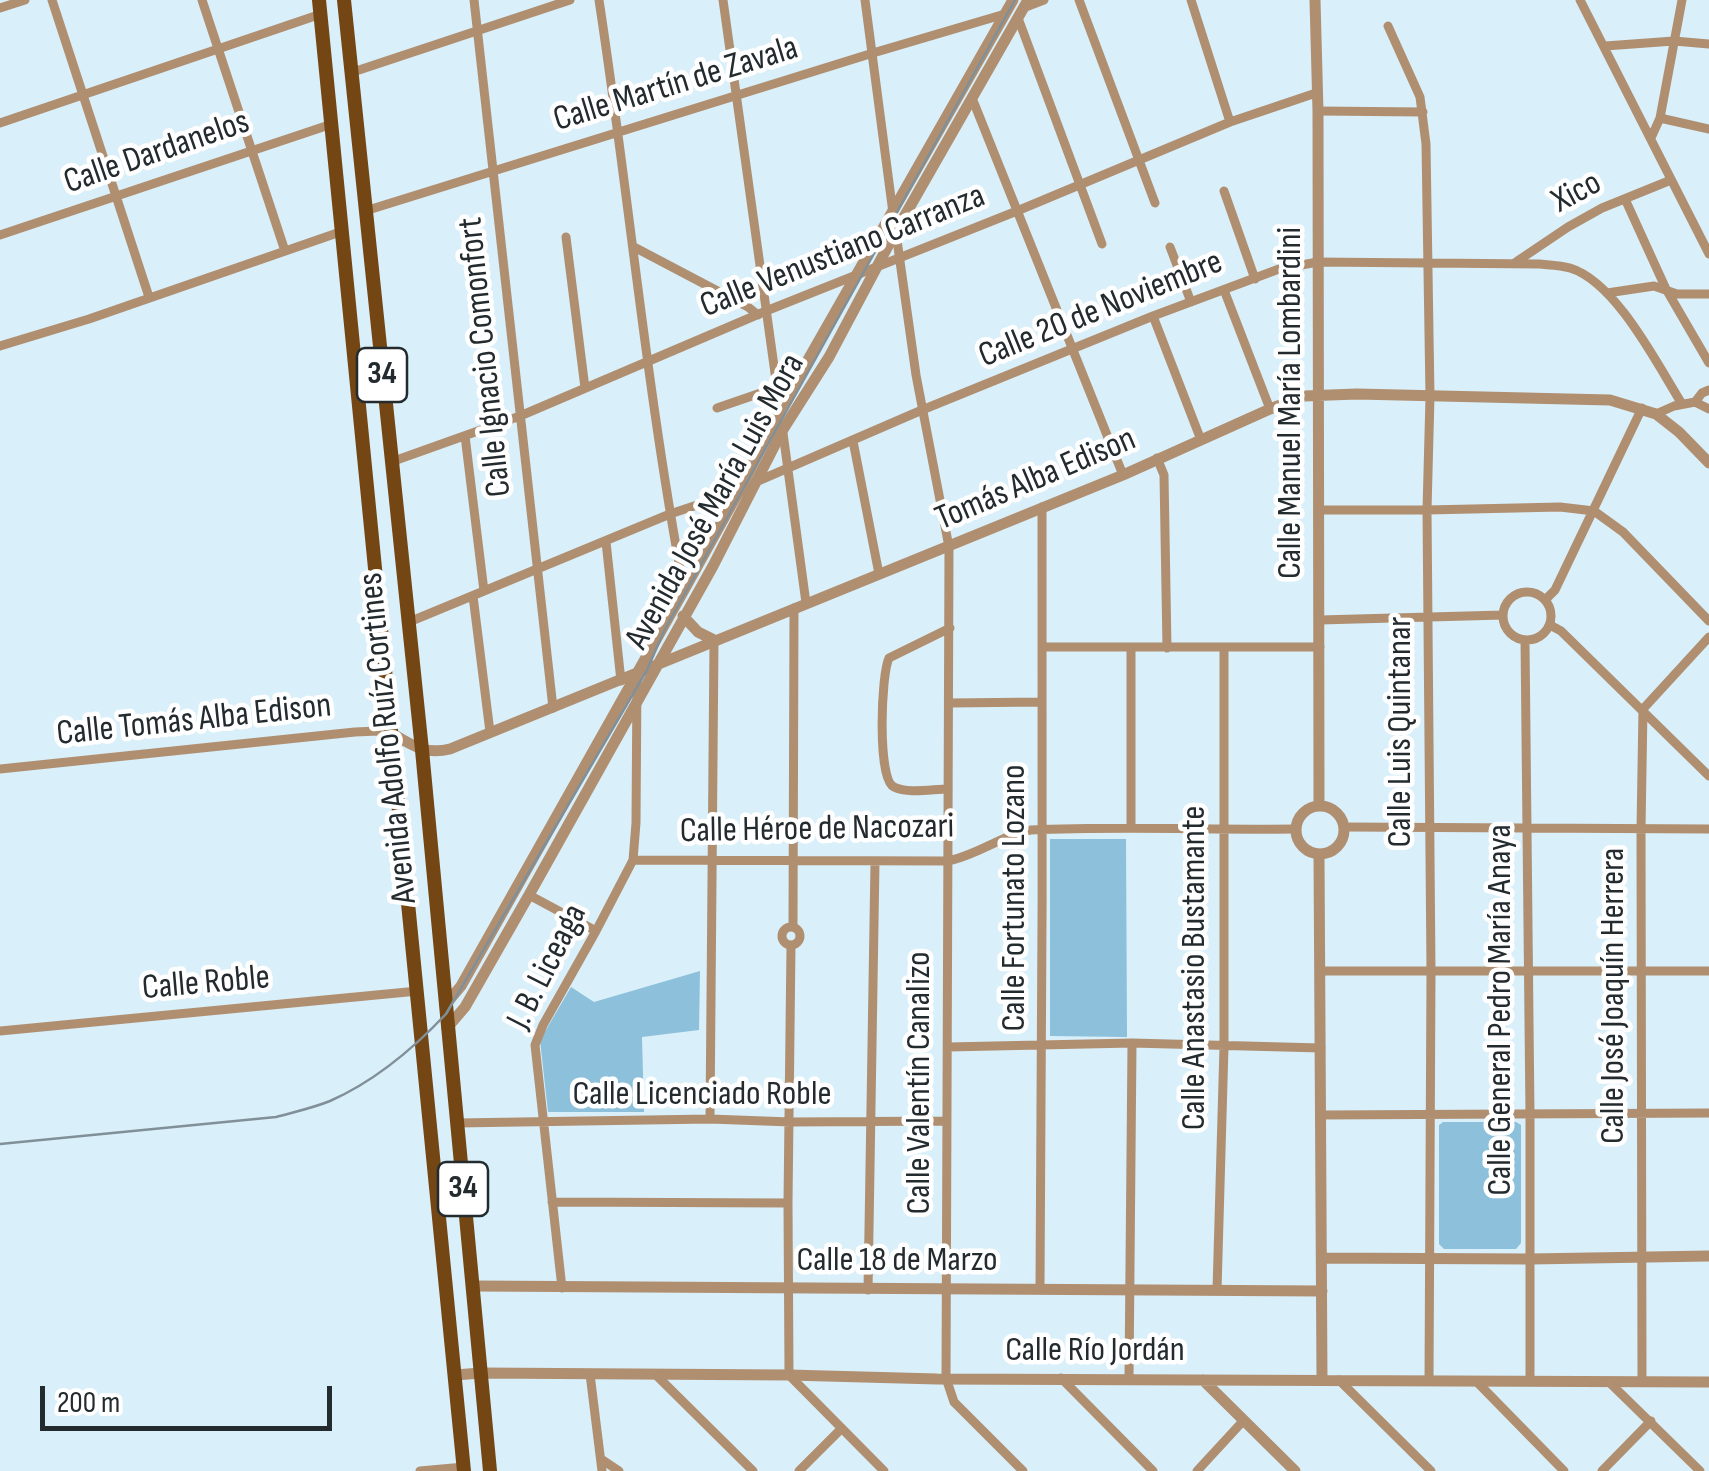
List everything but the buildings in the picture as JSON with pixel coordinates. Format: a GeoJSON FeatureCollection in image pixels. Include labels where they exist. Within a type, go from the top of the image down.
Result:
{"type":"FeatureCollection","features":[{"type":"Feature","properties":{"kind":"main road","name":"Avenida Adolfo Ruíz Cortines"},"geometry":{"type":"LineString","coordinates":[[344,0],[422,750],[490,1471]]}},
{"type":"Feature","properties":{"kind":"main road","name":"Avenida Adolfo Ruíz Cortines"},"geometry":{"type":"LineString","coordinates":[[320,7],[464,1469]]}},
{"type":"Feature","properties":{"kind":"street"},"geometry":{"type":"LineString","coordinates":[[0,8],[25,0]]}},
{"type":"Feature","properties":{"kind":"street"},"geometry":{"type":"LineString","coordinates":[[52,0],[149,296]]}},
{"type":"Feature","properties":{"kind":"street"},"geometry":{"type":"LineString","coordinates":[[202,0],[285,251]]}},
{"type":"Feature","properties":{"kind":"street","name":"Calle Ignacio Comonfort"},"geometry":{"type":"LineString","coordinates":[[474,0],[553,708]]}},
{"type":"Feature","properties":{"kind":"street"},"geometry":{"type":"LineString","coordinates":[[350,72],[570,0]]}},
{"type":"Feature","properties":{"kind":"street"},"geometry":{"type":"LineString","coordinates":[[598,0],[684,590]]}},
{"type":"Feature","properties":{"kind":"street"},"geometry":{"type":"LineString","coordinates":[[724,0],[762,313],[780,409]]}},
{"type":"Feature","properties":{"kind":"street","name":"Calle Valentín Canalizo"},"geometry":{"type":"LineString","coordinates":[[865,0],[922,410],[949,547],[946,1378]]}},
{"type":"Feature","properties":{"kind":"street","name":"Calle Martín de Zavala"},"geometry":{"type":"LineString","coordinates":[[365,211],[1044,0]]}},
{"type":"Feature","properties":{"kind":"street"},"geometry":{"type":"LineString","coordinates":[[1079,0],[1156,203]]}},
{"type":"Feature","properties":{"kind":"street"},"geometry":{"type":"LineString","coordinates":[[1192,0],[1230,122]]}},
{"type":"Feature","properties":{"kind":"street","name":"Calle Manuel María Lombardini"},"geometry":{"type":"LineString","coordinates":[[1315,0],[1319,806]]}},
{"type":"Feature","properties":{"kind":"street"},"geometry":{"type":"LineString","coordinates":[[1580,0],[1709,254]]}},
{"type":"Feature","properties":{"kind":"street"},"geometry":{"type":"LineString","coordinates":[[1651,138],[1660,118],[1682,0]]}},
{"type":"Feature","properties":{"kind":"street"},"geometry":{"type":"LineString","coordinates":[[0,123],[218,49],[320,7]]}},
{"type":"Feature","properties":{"kind":"street"},"geometry":{"type":"LineString","coordinates":[[1017,8],[1102,244]]}},
{"type":"Feature","properties":{"kind":"street","name":"Avenida José María Luis Mora"},"geometry":{"type":"LineString","coordinates":[[448,1028],[465,1007],[713,566],[782,431],[829,357],[972,98],[1017,8]]}},
{"type":"Feature","properties":{"kind":"street","name":"Avenida José María Luis Mora"},"geometry":{"type":"LineString","coordinates":[[445,1005],[461,986],[637,674],[892,210],[1017,8]]}},
{"type":"Feature","properties":{"kind":"street","name":"Calle Luis Quintanar"},"geometry":{"type":"LineString","coordinates":[[1388,26],[1416,83],[1423,112],[1429,262],[1429,1381]]}},
{"type":"Feature","properties":{"kind":"street"},"geometry":{"type":"LineString","coordinates":[[1605,46],[1674,41],[1709,44]]}},
{"type":"Feature","properties":{"kind":"street","name":"Calle Venustiano Carranza"},"geometry":{"type":"LineString","coordinates":[[391,462],[520,416],[1230,122],[1316,93]]}},
{"type":"Feature","properties":{"kind":"street"},"geometry":{"type":"LineString","coordinates":[[972,98],[1123,475]]}},
{"type":"Feature","properties":{"kind":"street"},"geometry":{"type":"LineString","coordinates":[[1318,111],[1423,112]]}},
{"type":"Feature","properties":{"kind":"street"},"geometry":{"type":"LineString","coordinates":[[1660,118],[1709,130]]}},
{"type":"Feature","properties":{"kind":"street","name":"Calle Dardanelos"},"geometry":{"type":"LineString","coordinates":[[0,235],[332,124]]}},
{"type":"Feature","properties":{"kind":"street","name":"Xico"},"geometry":{"type":"LineString","coordinates":[[1514,264],[1602,208],[1671,180]]}},
{"type":"Feature","properties":{"kind":"street"},"geometry":{"type":"LineString","coordinates":[[1224,190],[1255,279]]}},
{"type":"Feature","properties":{"kind":"street"},"geometry":{"type":"LineString","coordinates":[[1625,199],[1666,290],[1709,363]]}},
{"type":"Feature","properties":{"kind":"street"},"geometry":{"type":"LineString","coordinates":[[0,331],[2,345],[343,231]]}},
{"type":"Feature","properties":{"kind":"street"},"geometry":{"type":"LineString","coordinates":[[566,238],[585,388]]}},
{"type":"Feature","properties":{"kind":"street"},"geometry":{"type":"LineString","coordinates":[[634,247],[762,313]]}},
{"type":"Feature","properties":{"kind":"street"},"geometry":{"type":"LineString","coordinates":[[1170,247],[1191,302]]}},
{"type":"Feature","properties":{"kind":"street","name":"Calle 20 de Noviembre"},"geometry":{"type":"LineString","coordinates":[[758,480],[1153,316],[1279,269],[1318,262],[1571,268],[1606,292]]}},
{"type":"Feature","properties":{"kind":"street"},"geometry":{"type":"LineString","coordinates":[[1606,292],[1654,286],[1678,294],[1709,294]]}},
{"type":"Feature","properties":{"kind":"street"},"geometry":{"type":"LineString","coordinates":[[1224,290],[1270,409]]}},
{"type":"Feature","properties":{"kind":"street"},"geometry":{"type":"LineString","coordinates":[[1606,292],[1630,321],[1682,404]]}},
{"type":"Feature","properties":{"kind":"street"},"geometry":{"type":"LineString","coordinates":[[1153,316],[1201,440]]}},
{"type":"Feature","properties":{"kind":"street"},"geometry":{"type":"LineString","coordinates":[[717,408],[778,387]]}},
{"type":"Feature","properties":{"kind":"street"},"geometry":{"type":"LineString","coordinates":[[1656,414],[1694,402],[1709,390]]}},
{"type":"Feature","properties":{"kind":"street","name":"Tomás Alba Edison"},"geometry":{"type":"LineString","coordinates":[[422,750],[440,752],[553,708],[1123,475],[1304,396],[1610,400],[1656,414],[1709,462]]}},
{"type":"Feature","properties":{"kind":"street"},"geometry":{"type":"LineString","coordinates":[[1694,402],[1709,409]]}},
{"type":"Feature","properties":{"kind":"street"},"geometry":{"type":"LineString","coordinates":[[1546,600],[1594,511],[1642,408]]}},
{"type":"Feature","properties":{"kind":"street"},"geometry":{"type":"LineString","coordinates":[[782,431],[800,606],[791,860],[793,927],[782,934],[783,940],[791,945],[789,1375],[884,1471]]}},
{"type":"Feature","properties":{"kind":"street"},"geometry":{"type":"LineString","coordinates":[[465,436],[484,591]]}},
{"type":"Feature","properties":{"kind":"street"},"geometry":{"type":"LineString","coordinates":[[853,441],[878,574]]}},
{"type":"Feature","properties":{"kind":"street"},"geometry":{"type":"LineString","coordinates":[[1157,458],[1164,476],[1167,648]]}},
{"type":"Feature","properties":{"kind":"street"},"geometry":{"type":"LineString","coordinates":[[408,622],[670,514],[739,492]]}},
{"type":"Feature","properties":{"kind":"street","name":"Calle Fortunato Lozano"},"geometry":{"type":"LineString","coordinates":[[1040,1288],[1042,507]]}},
{"type":"Feature","properties":{"kind":"street"},"geometry":{"type":"LineString","coordinates":[[1319,510],[1560,507],[1594,511],[1623,532],[1709,622]]}},
{"type":"Feature","properties":{"kind":"street"},"geometry":{"type":"LineString","coordinates":[[606,542],[621,680]]}},
{"type":"Feature","properties":{"kind":"street"},"geometry":{"type":"LineString","coordinates":[[1523,592],[1532,592],[1546,600],[1550,625],[1540,636],[1525,640],[1512,634],[1504,615],[1510,600],[1523,592]]}},
{"type":"Feature","properties":{"kind":"street"},"geometry":{"type":"LineString","coordinates":[[473,596],[490,732]]}},
{"type":"Feature","properties":{"kind":"street"},"geometry":{"type":"LineString","coordinates":[[1320,620],[1504,615]]}},
{"type":"Feature","properties":{"kind":"street"},"geometry":{"type":"LineString","coordinates":[[683,616],[698,632],[714,640],[710,1120]]}},
{"type":"Feature","properties":{"kind":"street"},"geometry":{"type":"LineString","coordinates":[[1550,625],[1561,630],[1709,776]]}},
{"type":"Feature","properties":{"kind":"street"},"geometry":{"type":"LineString","coordinates":[[948,789],[892,787],[885,773],[883,708],[889,658],[950,628]]}},
{"type":"Feature","properties":{"kind":"street"},"geometry":{"type":"LineString","coordinates":[[1643,708],[1709,638]]}},
{"type":"Feature","properties":{"kind":"street","name":"Calle General Pedro María Anaya"},"geometry":{"type":"LineString","coordinates":[[1525,640],[1530,1381]]}},
{"type":"Feature","properties":{"kind":"street"},"geometry":{"type":"LineString","coordinates":[[1130,647],[1131,826]]}},
{"type":"Feature","properties":{"kind":"street","name":"Calle Anastasio Bustamante"},"geometry":{"type":"LineString","coordinates":[[1218,1290],[1224,1047],[1224,647]]}},
{"type":"Feature","properties":{"kind":"street"},"geometry":{"type":"LineString","coordinates":[[1042,648],[1320,647]]}},
{"type":"Feature","properties":{"kind":"street","name":"J. B. Liceaga"},"geometry":{"type":"LineString","coordinates":[[562,1288],[536,1060],[537,1037],[633,860],[637,674]]}},
{"type":"Feature","properties":{"kind":"street"},"geometry":{"type":"LineString","coordinates":[[950,702],[1041,702]]}},
{"type":"Feature","properties":{"kind":"street","name":"Calle José Joaquín Herrera"},"geometry":{"type":"LineString","coordinates":[[1642,1381],[1643,708]]}},
{"type":"Feature","properties":{"kind":"street","name":"Calle Tomás Alba Edison"},"geometry":{"type":"LineString","coordinates":[[0,769],[355,732],[378,730],[393,734]]}},
{"type":"Feature","properties":{"kind":"street"},"geometry":{"type":"LineString","coordinates":[[393,734],[422,750]]}},
{"type":"Feature","properties":{"kind":"street"},"geometry":{"type":"LineString","coordinates":[[1319,806],[1333,809],[1344,827],[1340,844],[1331,852],[1319,854],[1311,853],[1300,843],[1296,829],[1303,813],[1319,806]]}},
{"type":"Feature","properties":{"kind":"street"},"geometry":{"type":"LineString","coordinates":[[1344,827],[1709,829]]}},
{"type":"Feature","properties":{"kind":"street","name":"Calle Héroe de Nacozari"},"geometry":{"type":"LineString","coordinates":[[633,860],[948,860],[966,858],[1016,833],[1044,829],[1296,829]]}},
{"type":"Feature","properties":{"kind":"street"},"geometry":{"type":"LineString","coordinates":[[1319,854],[1322,1380]]}},
{"type":"Feature","properties":{"kind":"street"},"geometry":{"type":"LineString","coordinates":[[868,1290],[875,862]]}},
{"type":"Feature","properties":{"kind":"street"},"geometry":{"type":"LineString","coordinates":[[529,895],[596,932]]}},
{"type":"Feature","properties":{"kind":"street"},"geometry":{"type":"LineString","coordinates":[[1321,971],[1709,971]]}},
{"type":"Feature","properties":{"kind":"street","name":"Calle Roble"},"geometry":{"type":"LineString","coordinates":[[0,1031],[418,991]]}},
{"type":"Feature","properties":{"kind":"street"},"geometry":{"type":"LineString","coordinates":[[1129,1378],[1132,1043]]}},
{"type":"Feature","properties":{"kind":"street"},"geometry":{"type":"LineString","coordinates":[[948,1047],[1132,1043],[1321,1048]]}},
{"type":"Feature","properties":{"kind":"street"},"geometry":{"type":"LineString","coordinates":[[1322,1115],[1709,1113]]}},
{"type":"Feature","properties":{"kind":"street","name":"Calle Licenciado Roble"},"geometry":{"type":"LineString","coordinates":[[457,1122],[948,1121]]}},
{"type":"Feature","properties":{"kind":"street"},"geometry":{"type":"LineString","coordinates":[[552,1202],[788,1203]]}},
{"type":"Feature","properties":{"kind":"street"},"geometry":{"type":"LineString","coordinates":[[1322,1258],[1709,1256]]}},
{"type":"Feature","properties":{"kind":"street","name":"Calle 18 de Marzo"},"geometry":{"type":"LineString","coordinates":[[473,1286],[1322,1291]]}},
{"type":"Feature","properties":{"kind":"street"},"geometry":{"type":"LineString","coordinates":[[590,1374],[602,1471]]}},
{"type":"Feature","properties":{"kind":"street"},"geometry":{"type":"LineString","coordinates":[[655,1374],[753,1471]]}},
{"type":"Feature","properties":{"kind":"street","name":"Calle Río Jordán"},"geometry":{"type":"LineString","coordinates":[[455,1375],[1709,1382]]}},
{"type":"Feature","properties":{"kind":"street"},"geometry":{"type":"LineString","coordinates":[[946,1378],[954,1402],[1023,1471]]}},
{"type":"Feature","properties":{"kind":"street"},"geometry":{"type":"LineString","coordinates":[[1061,1378],[1153,1471]]}},
{"type":"Feature","properties":{"kind":"street"},"geometry":{"type":"LineString","coordinates":[[1202,1380],[1294,1471]]}},
{"type":"Feature","properties":{"kind":"street"},"geometry":{"type":"LineString","coordinates":[[1339,1380],[1431,1471]]}},
{"type":"Feature","properties":{"kind":"street"},"geometry":{"type":"LineString","coordinates":[[1476,1381],[1564,1471]]}},
{"type":"Feature","properties":{"kind":"street"},"geometry":{"type":"LineString","coordinates":[[1608,1381],[1700,1471]]}},
{"type":"Feature","properties":{"kind":"street"},"geometry":{"type":"LineString","coordinates":[[1197,1471],[1244,1420]]}},
{"type":"Feature","properties":{"kind":"street"},"geometry":{"type":"LineString","coordinates":[[1602,1471],[1651,1421]]}},
{"type":"Feature","properties":{"kind":"street"},"geometry":{"type":"LineString","coordinates":[[799,1471],[841,1429]]}},
{"type":"Feature","properties":{"kind":"street"},"geometry":{"type":"LineString","coordinates":[[601,1458],[619,1471]]}},
{"type":"Feature","properties":{"kind":"street"},"geometry":{"type":"LineString","coordinates":[[420,1471],[464,1469]]}},
{"type":"Feature","properties":{"kind":"shaded area"},"geometry":{"type":"Polygon","coordinates":[[[1050,839],[1126,839],[1127,1037],[1050,1036],[1050,839]]]}},
{"type":"Feature","properties":{"kind":"shaded area"},"geometry":{"type":"Polygon","coordinates":[[[700,971],[699,1030],[642,1037],[644,1112],[548,1112],[540,1040],[571,987],[594,1002],[700,971]]]}},
{"type":"Feature","properties":{"kind":"shaded area"},"geometry":{"type":"Polygon","coordinates":[[[1439,1125],[1521,1125],[1521,1243],[1516,1249],[1444,1249],[1439,1244],[1439,1125]]]}},
{"type":"Feature","properties":{"kind":"railway"},"geometry":{"type":"LineString","coordinates":[[0,1144],[276,1117],[310,1108],[377,1074],[446,1014],[647,670],[664,631],[1015,0]]}}]}
